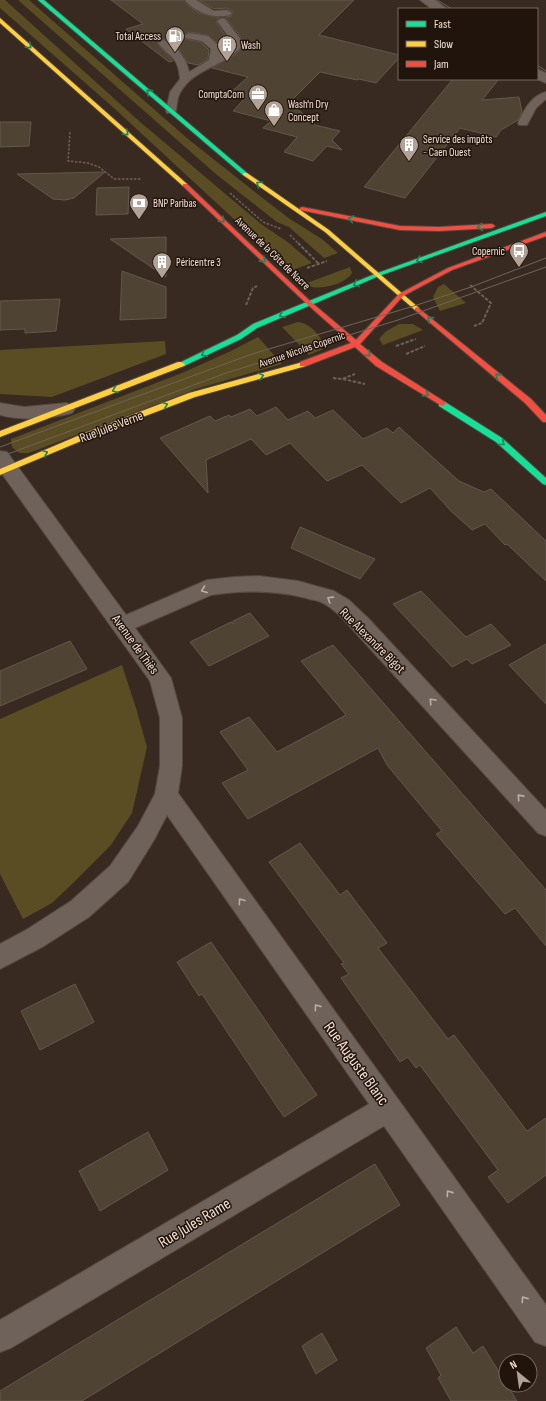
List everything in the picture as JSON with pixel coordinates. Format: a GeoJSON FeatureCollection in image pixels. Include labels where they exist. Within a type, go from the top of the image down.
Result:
{"type":"FeatureCollection","features":[{"type":"Feature","properties":{"kind":"main road"},"geometry":{"type":"LineString","coordinates":[[41,0],[243,173],[327,231],[377,275],[528,401],[546,420]]}},
{"type":"Feature","properties":{"kind":"main road","name":"Avenue de la Côte de Nacre"},"geometry":{"type":"LineString","coordinates":[[0,20],[191,191],[309,303],[379,364],[499,440],[546,482]]}},
{"type":"Feature","properties":{"kind":"main road"},"geometry":{"type":"LineString","coordinates":[[291,207],[404,228],[426,229],[519,224]]}},
{"type":"Feature","properties":{"kind":"main road"},"geometry":{"type":"LineString","coordinates":[[0,434],[190,361],[239,337],[255,326],[377,275],[546,214]]}},
{"type":"Feature","properties":{"kind":"main road","name":"Avenue Nicolas Copernic"},"geometry":{"type":"LineString","coordinates":[[224,386],[294,367],[356,344],[401,295],[450,269],[546,234]]}},
{"type":"Feature","properties":{"kind":"main road","name":"Rue Jules Verne"},"geometry":{"type":"LineString","coordinates":[[3,466],[192,395],[224,386]]}},
{"type":"Feature","properties":{"kind":"street"},"geometry":{"type":"LineString","coordinates":[[426,0],[439,8]]}},
{"type":"Feature","properties":{"kind":"street"},"geometry":{"type":"LineString","coordinates":[[0,409],[6,411],[33,412],[66,409]]}},
{"type":"Feature","properties":{"kind":"street","name":"Avenue de Thiès"},"geometry":{"type":"LineString","coordinates":[[0,957],[58,924],[80,909],[119,874],[146,833],[166,795],[171,766],[172,741],[171,718],[160,678],[3,466]]}},
{"type":"Feature","properties":{"kind":"street","name":"Rue Alexandre Bigot"},"geometry":{"type":"LineString","coordinates":[[122,625],[207,588],[221,585],[248,583],[274,584],[329,597],[355,618],[379,643],[546,826]]}},
{"type":"Feature","properties":{"kind":"street","name":"Rue Auguste Blanc"},"geometry":{"type":"LineString","coordinates":[[166,795],[546,1331]]}},
{"type":"Feature","properties":{"kind":"street","name":"Rue Jules Rame"},"geometry":{"type":"LineString","coordinates":[[0,1337],[389,1108]]}},
{"type":"Feature","properties":{"kind":"lane"},"geometry":{"type":"LineString","coordinates":[[188,78],[218,71],[242,52],[237,46],[237,41],[225,17],[206,12],[190,0]]}},
{"type":"Feature","properties":{"kind":"lane"},"geometry":{"type":"LineString","coordinates":[[189,36],[205,38],[216,48],[214,61]]}},
{"type":"Feature","properties":{"kind":"lane"},"geometry":{"type":"LineString","coordinates":[[163,43],[182,59],[188,78]]}},
{"type":"Feature","properties":{"kind":"lane"},"geometry":{"type":"LineString","coordinates":[[171,111],[175,91],[188,78],[214,61],[230,53],[237,46]]}},
{"type":"Feature","properties":{"kind":"lane"},"geometry":{"type":"LineString","coordinates":[[523,123],[532,106],[540,97],[546,95]]}},
{"type":"Feature","properties":{"kind":"path"},"geometry":{"type":"LineString","coordinates":[[70,132],[68,161],[86,162],[101,166],[114,180],[149,179]]}},
{"type":"Feature","properties":{"kind":"path"},"geometry":{"type":"LineString","coordinates":[[467,284],[491,303],[482,323],[472,327]]}},
{"type":"Feature","properties":{"kind":"path"},"geometry":{"type":"LineString","coordinates":[[245,307],[253,288],[260,285]]}},
{"type":"Feature","properties":{"kind":"path"},"geometry":{"type":"LineString","coordinates":[[395,347],[421,336]]}},
{"type":"Feature","properties":{"kind":"path"},"geometry":{"type":"LineString","coordinates":[[406,354],[430,344]]}},
{"type":"Feature","properties":{"kind":"shaded area"},"geometry":{"type":"Polygon","coordinates":[[[0,0],[5,0],[139,121],[261,224],[289,243],[312,263],[290,271],[115,109],[0,8],[0,0]]]}},
{"type":"Feature","properties":{"kind":"shaded area"},"geometry":{"type":"Polygon","coordinates":[[[18,0],[29,0],[188,139],[290,219],[322,239],[338,253],[324,258],[289,227],[277,222],[217,175],[18,0]]]}},
{"type":"Feature","properties":{"kind":"shaded area"},"geometry":{"type":"Polygon","coordinates":[[[350,267],[352,273],[337,284],[316,287],[304,284],[350,267]]]}},
{"type":"Feature","properties":{"kind":"shaded area"},"geometry":{"type":"Polygon","coordinates":[[[444,284],[466,303],[440,311],[433,297],[438,287],[444,284]]]}},
{"type":"Feature","properties":{"kind":"shaded area"},"geometry":{"type":"Polygon","coordinates":[[[298,322],[311,327],[316,333],[325,344],[321,350],[309,355],[282,327],[298,322]]]}},
{"type":"Feature","properties":{"kind":"shaded area"},"geometry":{"type":"Polygon","coordinates":[[[399,324],[413,324],[423,330],[383,345],[379,339],[385,332],[399,324]]]}},
{"type":"Feature","properties":{"kind":"shaded area"},"geometry":{"type":"Polygon","coordinates":[[[258,337],[282,364],[196,389],[29,453],[19,453],[12,447],[11,439],[182,373],[258,337]]]}},
{"type":"Feature","properties":{"kind":"shaded area"},"geometry":{"type":"Polygon","coordinates":[[[165,341],[166,354],[52,397],[0,394],[0,350],[165,341]]]}},
{"type":"Feature","properties":{"kind":"shaded area"},"geometry":{"type":"Polygon","coordinates":[[[122,665],[147,747],[132,813],[111,845],[70,886],[52,903],[23,919],[0,874],[0,719],[122,665]]]}},
{"type":"Feature","properties":{"kind":"building"},"geometry":{"type":"Polygon","coordinates":[[[111,0],[184,0],[189,6],[199,13],[220,18],[216,22],[230,44],[222,51],[222,47],[208,35],[189,32],[183,35],[185,39],[201,42],[209,50],[208,59],[198,65],[188,63],[177,47],[169,40],[162,39],[157,43],[173,61],[169,62],[126,29],[143,24],[111,0]]]}},
{"type":"Feature","properties":{"kind":"building"},"geometry":{"type":"Polygon","coordinates":[[[199,0],[354,0],[319,35],[398,55],[398,59],[376,83],[320,72],[290,102],[315,125],[340,131],[332,140],[342,150],[327,146],[313,161],[284,152],[297,137],[263,128],[271,121],[233,111],[245,98],[229,94],[248,77],[212,68],[236,54],[243,47],[244,41],[225,17],[231,16],[233,12],[227,8],[214,9],[199,0]]]}},
{"type":"Feature","properties":{"kind":"building","name":"Service des impôts - Caen Ouest"},"geometry":{"type":"Polygon","coordinates":[[[452,80],[498,80],[482,100],[519,97],[522,112],[518,120],[501,130],[496,137],[460,128],[405,198],[364,187],[452,80]]]}},
{"type":"Feature","properties":{"kind":"building"},"geometry":{"type":"Polygon","coordinates":[[[0,122],[31,122],[29,146],[0,147],[0,122]]]}},
{"type":"Feature","properties":{"kind":"building"},"geometry":{"type":"Polygon","coordinates":[[[105,172],[74,198],[65,200],[53,199],[17,174],[105,172]]]}},
{"type":"Feature","properties":{"kind":"building"},"geometry":{"type":"Polygon","coordinates":[[[129,187],[128,214],[96,215],[97,188],[129,187]]]}},
{"type":"Feature","properties":{"kind":"building"},"geometry":{"type":"Polygon","coordinates":[[[166,237],[166,277],[110,239],[166,237]]]}},
{"type":"Feature","properties":{"kind":"building"},"geometry":{"type":"Polygon","coordinates":[[[122,271],[166,287],[166,318],[120,320],[122,271]]]}},
{"type":"Feature","properties":{"kind":"building"},"geometry":{"type":"Polygon","coordinates":[[[60,299],[56,331],[25,333],[25,329],[0,330],[0,301],[60,299]]]}},
{"type":"Feature","properties":{"kind":"building"},"geometry":{"type":"Polygon","coordinates":[[[276,407],[288,420],[308,411],[315,418],[333,410],[363,439],[387,428],[393,433],[399,427],[459,481],[484,492],[491,489],[546,541],[546,581],[507,544],[505,545],[485,524],[472,530],[451,511],[430,488],[401,503],[362,465],[327,481],[290,443],[266,455],[251,439],[206,460],[208,493],[160,438],[210,416],[215,421],[229,415],[231,417],[250,409],[257,416],[276,407]]]}},
{"type":"Feature","properties":{"kind":"building"},"geometry":{"type":"Polygon","coordinates":[[[300,527],[375,559],[360,579],[291,548],[300,527]]]}},
{"type":"Feature","properties":{"kind":"building"},"geometry":{"type":"Polygon","coordinates":[[[421,591],[466,637],[491,624],[511,645],[472,664],[467,659],[452,667],[393,604],[421,591]]]}},
{"type":"Feature","properties":{"kind":"building"},"geometry":{"type":"Polygon","coordinates":[[[250,613],[269,636],[209,666],[190,642],[231,622],[233,624],[233,621],[250,613]]]}},
{"type":"Feature","properties":{"kind":"building"},"geometry":{"type":"Polygon","coordinates":[[[70,641],[87,669],[0,706],[0,671],[70,641]]]}},
{"type":"Feature","properties":{"kind":"building"},"geometry":{"type":"Polygon","coordinates":[[[546,644],[546,704],[509,665],[546,644]]]}},
{"type":"Feature","properties":{"kind":"building"},"geometry":{"type":"Polygon","coordinates":[[[333,645],[546,890],[546,946],[515,908],[505,914],[436,834],[442,831],[387,765],[378,748],[248,819],[222,783],[248,770],[220,732],[249,717],[277,752],[346,715],[301,661],[333,645]]]}},
{"type":"Feature","properties":{"kind":"building"},"geometry":{"type":"Polygon","coordinates":[[[300,843],[340,895],[347,890],[387,943],[378,948],[448,1039],[454,1035],[527,1131],[546,1118],[546,1175],[508,1203],[488,1177],[498,1170],[420,1065],[416,1068],[408,1057],[400,1062],[341,978],[349,974],[341,964],[344,963],[269,862],[300,843]]]}},
{"type":"Feature","properties":{"kind":"building"},"geometry":{"type":"Polygon","coordinates":[[[211,942],[317,1095],[284,1117],[202,994],[199,996],[177,962],[211,942]]]}},
{"type":"Feature","properties":{"kind":"building"},"geometry":{"type":"Polygon","coordinates":[[[75,984],[94,1022],[40,1050],[21,1011],[75,984]]]}},
{"type":"Feature","properties":{"kind":"building"},"geometry":{"type":"Polygon","coordinates":[[[148,1132],[168,1170],[100,1211],[79,1171],[148,1132]]]}},
{"type":"Feature","properties":{"kind":"building"},"geometry":{"type":"Polygon","coordinates":[[[375,1164],[400,1205],[82,1401],[0,1401],[0,1391],[375,1164]]]}},
{"type":"Feature","properties":{"kind":"building"},"geometry":{"type":"Polygon","coordinates":[[[456,1327],[473,1353],[483,1346],[498,1370],[498,1393],[512,1393],[517,1401],[451,1401],[438,1378],[441,1375],[426,1348],[456,1327]]]}},
{"type":"Feature","properties":{"kind":"building"},"geometry":{"type":"Polygon","coordinates":[[[322,1333],[337,1360],[316,1374],[302,1346],[322,1333]]]}},
{"type":"Feature","properties":{"kind":"tram line"},"geometry":{"type":"LineString","coordinates":[[426,0],[439,8]]}},
{"type":"Feature","properties":{"kind":"tram line"},"geometry":{"type":"LineString","coordinates":[[437,0],[450,8]]}},
{"type":"Feature","properties":{"kind":"tram line"},"geometry":{"type":"LineString","coordinates":[[538,66],[546,71]]}},
{"type":"Feature","properties":{"kind":"tram line"},"geometry":{"type":"LineString","coordinates":[[538,74],[546,79]]}},
{"type":"Feature","properties":{"kind":"tram line"},"geometry":{"type":"LineString","coordinates":[[0,447],[252,354],[414,306],[471,287],[546,258]]}},
{"type":"Feature","properties":{"kind":"tram line"},"geometry":{"type":"LineString","coordinates":[[0,457],[226,373],[398,320],[546,267]]}},
{"type":"Feature","properties":{"kind":"traffic: fast"},"geometry":{"type":"LineString","coordinates":[[41,0],[245,174]]}},
{"type":"Feature","properties":{"kind":"traffic: fast"},"geometry":{"type":"LineString","coordinates":[[181,364],[239,337],[255,326],[377,275],[546,214]]}},
{"type":"Feature","properties":{"kind":"traffic: fast"},"geometry":{"type":"LineString","coordinates":[[442,404],[499,440],[546,482]]}},
{"type":"Feature","properties":{"kind":"traffic: slow"},"geometry":{"type":"LineString","coordinates":[[0,20],[185,185]]}},
{"type":"Feature","properties":{"kind":"traffic: slow"},"geometry":{"type":"LineString","coordinates":[[245,174],[327,231],[417,309]]}},
{"type":"Feature","properties":{"kind":"traffic: slow"},"geometry":{"type":"LineString","coordinates":[[0,434],[181,364]]}},
{"type":"Feature","properties":{"kind":"traffic: slow"},"geometry":{"type":"LineString","coordinates":[[0,472],[90,434],[192,395],[303,364]]}},
{"type":"Feature","properties":{"kind":"traffic: jam"},"geometry":{"type":"LineString","coordinates":[[185,185],[309,303],[379,364],[442,404]]}},
{"type":"Feature","properties":{"kind":"traffic: jam"},"geometry":{"type":"LineString","coordinates":[[302,209],[400,228],[439,229],[492,226]]}},
{"type":"Feature","properties":{"kind":"traffic: jam"},"geometry":{"type":"LineString","coordinates":[[303,364],[356,344],[401,295],[450,269],[546,234]]}},
{"type":"Feature","properties":{"kind":"traffic: jam"},"geometry":{"type":"LineString","coordinates":[[417,309],[528,401],[546,420]]}},
{"type":"Feature","properties":{"kind":"place","name":"Total Access"},"geometry":{"type":"Point","coordinates":[175,53]}},
{"type":"Feature","properties":{"kind":"place","name":"Wash"},"geometry":{"type":"Point","coordinates":[227,62]}},
{"type":"Feature","properties":{"kind":"place","name":"ComptaCom"},"geometry":{"type":"Point","coordinates":[258,111]}},
{"type":"Feature","properties":{"kind":"place","name":"Wash'n Dry Concept"},"geometry":{"type":"Point","coordinates":[274,127]}},
{"type":"Feature","properties":{"kind":"place","name":"Service des impôts - Caen Ouest"},"geometry":{"type":"Point","coordinates":[409,162]}},
{"type":"Feature","properties":{"kind":"place","name":"BNP Paribas"},"geometry":{"type":"Point","coordinates":[139,220]}},
{"type":"Feature","properties":{"kind":"place","name":"Copernic"},"geometry":{"type":"Point","coordinates":[519,268]}},
{"type":"Feature","properties":{"kind":"place","name":"Péricentre 3"},"geometry":{"type":"Point","coordinates":[162,279]}}]}
